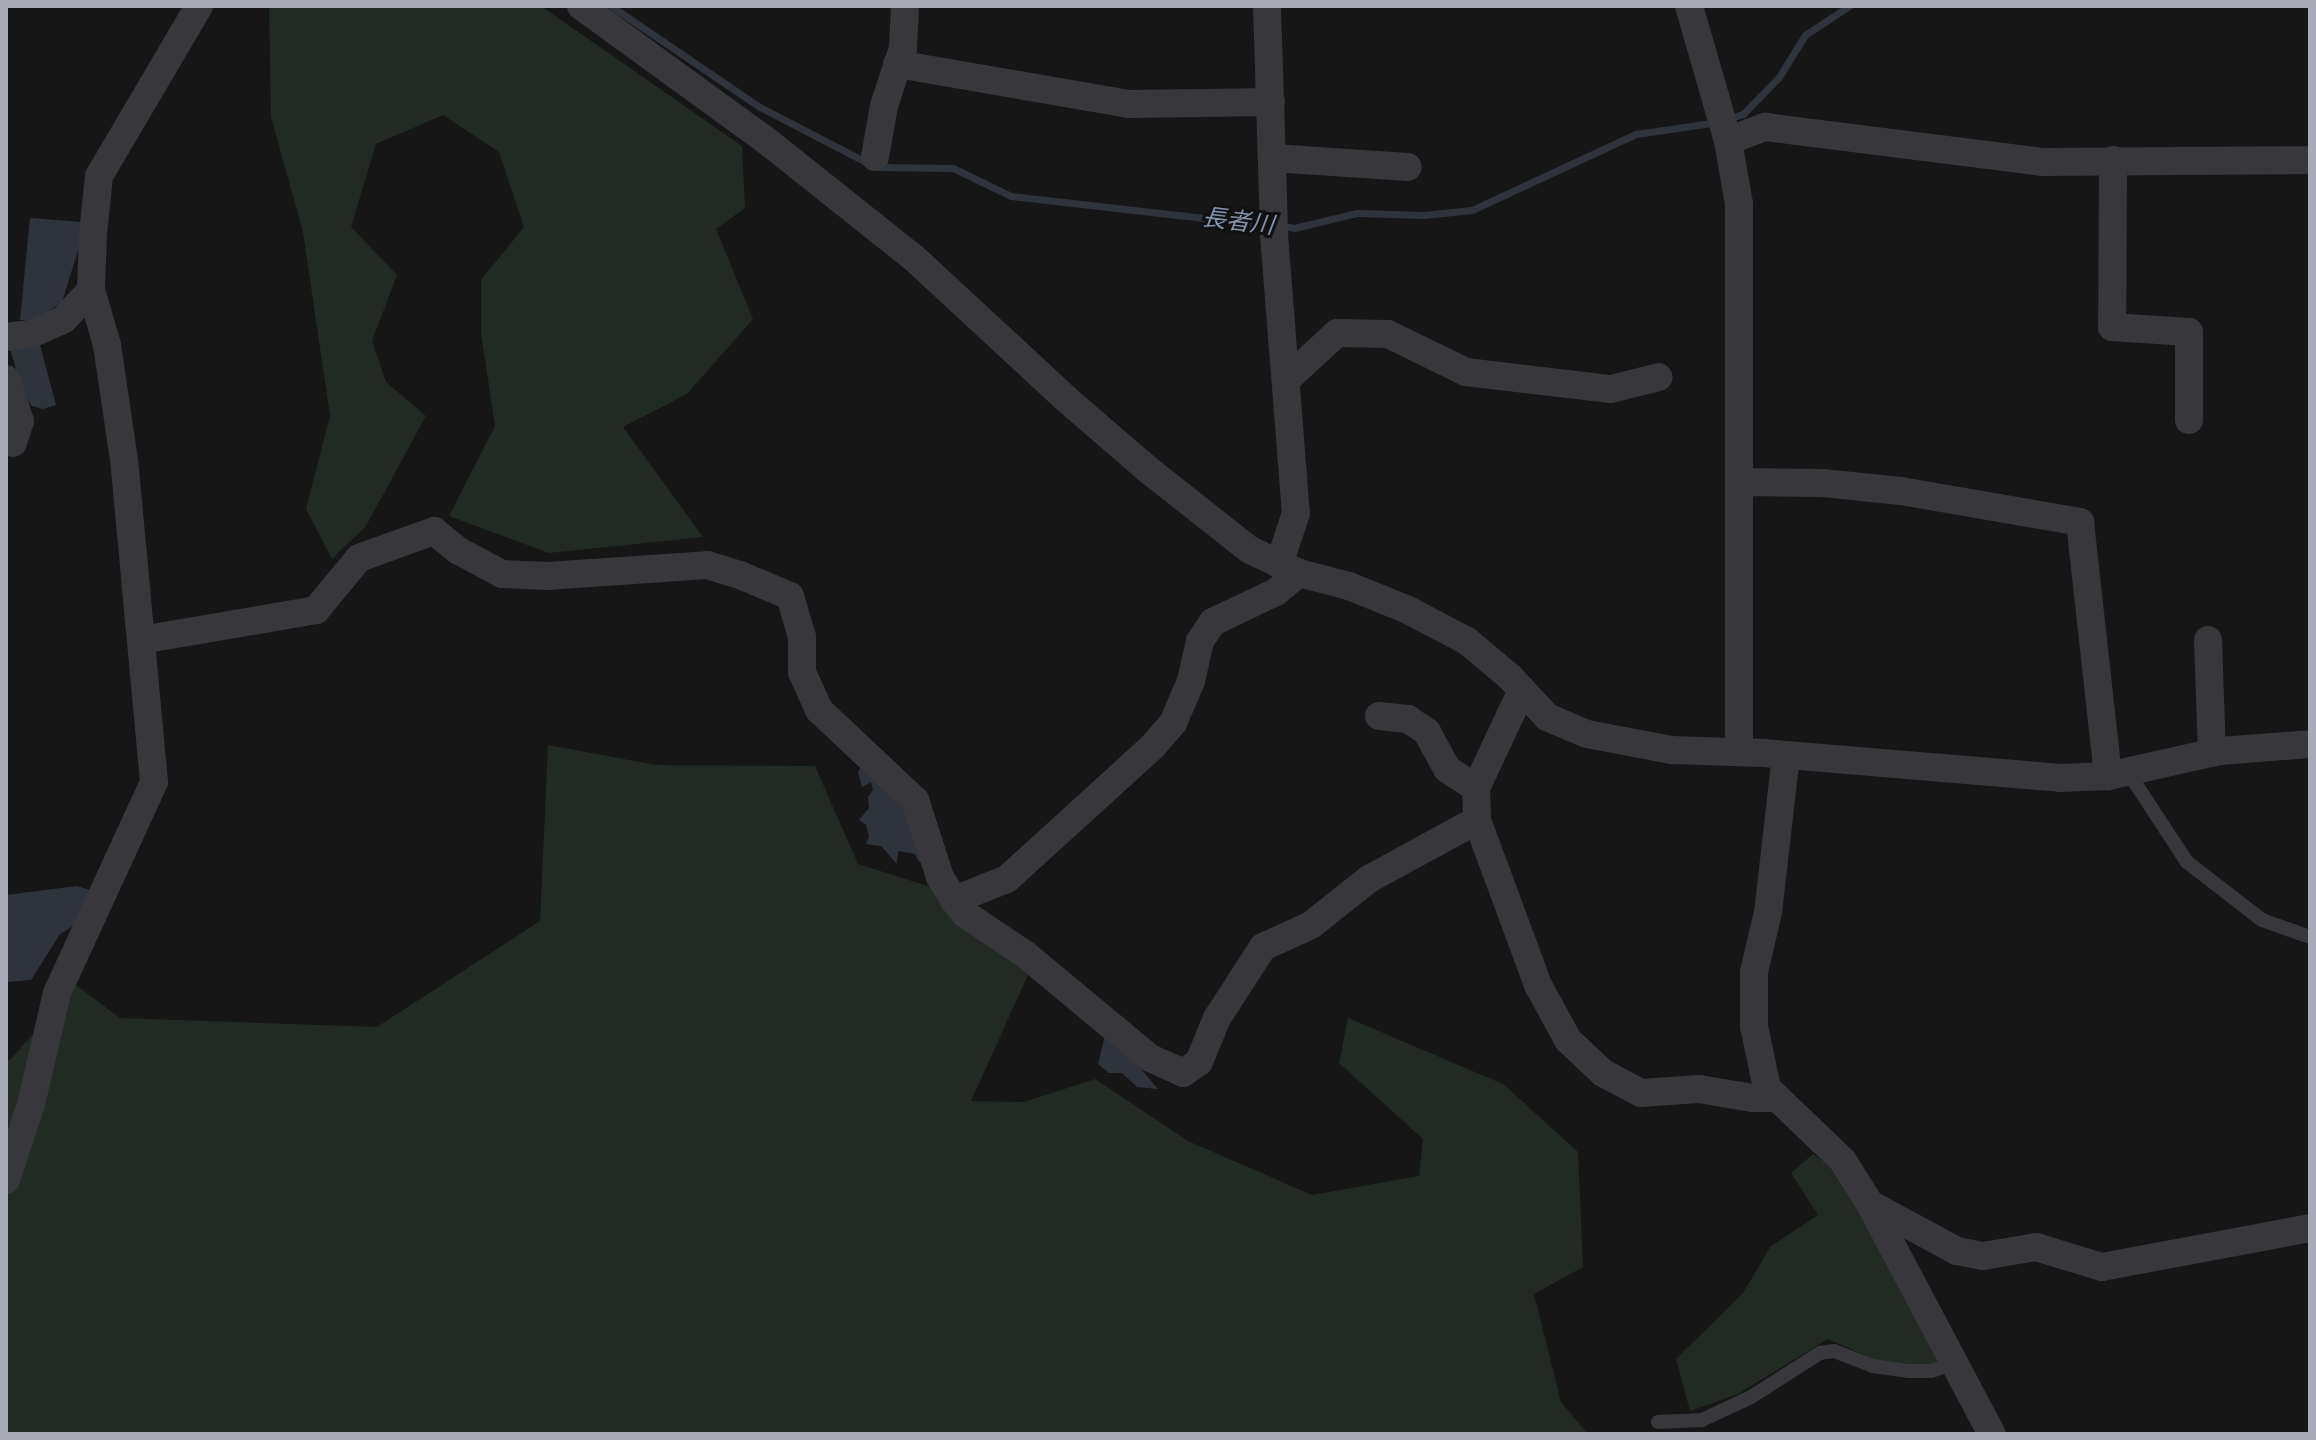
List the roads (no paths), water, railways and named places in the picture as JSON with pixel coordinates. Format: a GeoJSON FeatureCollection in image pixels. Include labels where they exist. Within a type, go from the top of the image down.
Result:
{"type":"FeatureCollection","features":[{"type":"Feature","properties":{"kind":"street"},"geometry":{"type":"LineString","coordinates":[[6,1180],[31,1104],[57,993],[154,782],[122,446],[107,345],[91,290],[99,176],[199,6]]}},
{"type":"Feature","properties":{"kind":"street"},"geometry":{"type":"LineString","coordinates":[[581,6],[763,138],[879,230],[1146,468],[1250,550],[1289,568],[1349,586],[1408,610],[1467,641],[1547,717],[1587,734],[1671,750],[1786,755],[2060,778],[2118,774],[2212,753],[2310,744]]}},
{"type":"Feature","properties":{"kind":"street"},"geometry":{"type":"LineString","coordinates":[[875,157],[884,106],[903,48],[905,6]]}},
{"type":"Feature","properties":{"kind":"street"},"geometry":{"type":"LineString","coordinates":[[954,900],[1007,879],[1153,746],[1173,723],[1191,681],[1200,641],[1213,622],[1276,592],[1289,568],[1296,513],[1274,225],[1267,6]]}},
{"type":"Feature","properties":{"kind":"street"},"geometry":{"type":"LineString","coordinates":[[1689,6],[1724,128],[1739,204],[1739,752]]}},
{"type":"Feature","properties":{"kind":"street"},"geometry":{"type":"LineString","coordinates":[[897,64],[1128,104],[1271,102]]}},
{"type":"Feature","properties":{"kind":"street"},"geometry":{"type":"LineString","coordinates":[[1724,128],[1765,127],[2042,162],[2310,160]]}},
{"type":"Feature","properties":{"kind":"street"},"geometry":{"type":"LineString","coordinates":[[1273,158],[1408,167]]}},
{"type":"Feature","properties":{"kind":"street"},"geometry":{"type":"LineString","coordinates":[[2113,160],[2112,327],[2189,332],[2189,420]]}},
{"type":"Feature","properties":{"kind":"street"},"geometry":{"type":"LineString","coordinates":[[6,337],[31,334],[64,319],[91,290]]}},
{"type":"Feature","properties":{"kind":"street"},"geometry":{"type":"LineString","coordinates":[[1286,380],[1337,333],[1388,334],[1466,372],[1611,389],[1659,377]]}},
{"type":"Feature","properties":{"kind":"street"},"geometry":{"type":"LineString","coordinates":[[6,379],[20,421],[13,443]]}},
{"type":"Feature","properties":{"kind":"street"},"geometry":{"type":"LineString","coordinates":[[1739,482],[1823,483],[1901,491],[2080,522],[2118,774]]}},
{"type":"Feature","properties":{"kind":"street"},"geometry":{"type":"LineString","coordinates":[[141,640],[316,610],[359,558],[434,531],[459,551],[502,574],[547,576],[707,565],[740,575],[790,596],[802,637],[802,672],[819,710],[915,800],[940,877],[965,914],[1026,955],[1150,1058],[1183,1073],[1199,1062],[1217,1018],[1263,947],[1311,925],[1369,879],[1477,820]]}},
{"type":"Feature","properties":{"kind":"street"},"geometry":{"type":"LineString","coordinates":[[2208,640],[2212,753]]}},
{"type":"Feature","properties":{"kind":"street"},"geometry":{"type":"LineString","coordinates":[[1522,690],[1476,788],[1477,820],[1538,985],[1568,1040],[1603,1073],[1641,1093],[1699,1089],[1753,1098],[1777,1098]]}},
{"type":"Feature","properties":{"kind":"street"},"geometry":{"type":"LineString","coordinates":[[1379,716],[1408,719],[1427,732],[1447,769],[1476,788]]}},
{"type":"Feature","properties":{"kind":"street"},"geometry":{"type":"LineString","coordinates":[[1786,755],[1768,912],[1754,972],[1754,1026],[1767,1088],[1843,1161],[1870,1204],[1992,1434]]}},
{"type":"Feature","properties":{"kind":"street"},"geometry":{"type":"LineString","coordinates":[[1870,1204],[1957,1251],[1983,1256],[2036,1247],[2102,1267],[2310,1228]]}},
{"type":"Feature","properties":{"kind":"lane"},"geometry":{"type":"LineString","coordinates":[[2118,774],[2187,862],[2262,920],[2310,937]]}},
{"type":"Feature","properties":{"kind":"lane"},"geometry":{"type":"LineString","coordinates":[[1658,1422],[1702,1420],[1751,1397],[1820,1353],[1834,1351],[1873,1366],[1908,1371],[1931,1371],[1953,1364]]}},
{"type":"Feature","properties":{"kind":"waterway","name":"長者川"},"geometry":{"type":"LineString","coordinates":[[611,6],[758,106],[875,167],[953,168],[1011,196],[1267,225]]}},
{"type":"Feature","properties":{"kind":"waterway","name":"長者川"},"geometry":{"type":"LineString","coordinates":[[1730,118],[1743,114],[1779,77],[1805,35],[1849,6]]}},
{"type":"Feature","properties":{"kind":"waterway","name":"長者川"},"geometry":{"type":"LineString","coordinates":[[1279,225],[1294,228],[1357,213],[1424,215],[1472,210],[1636,134],[1718,122]]}}]}
